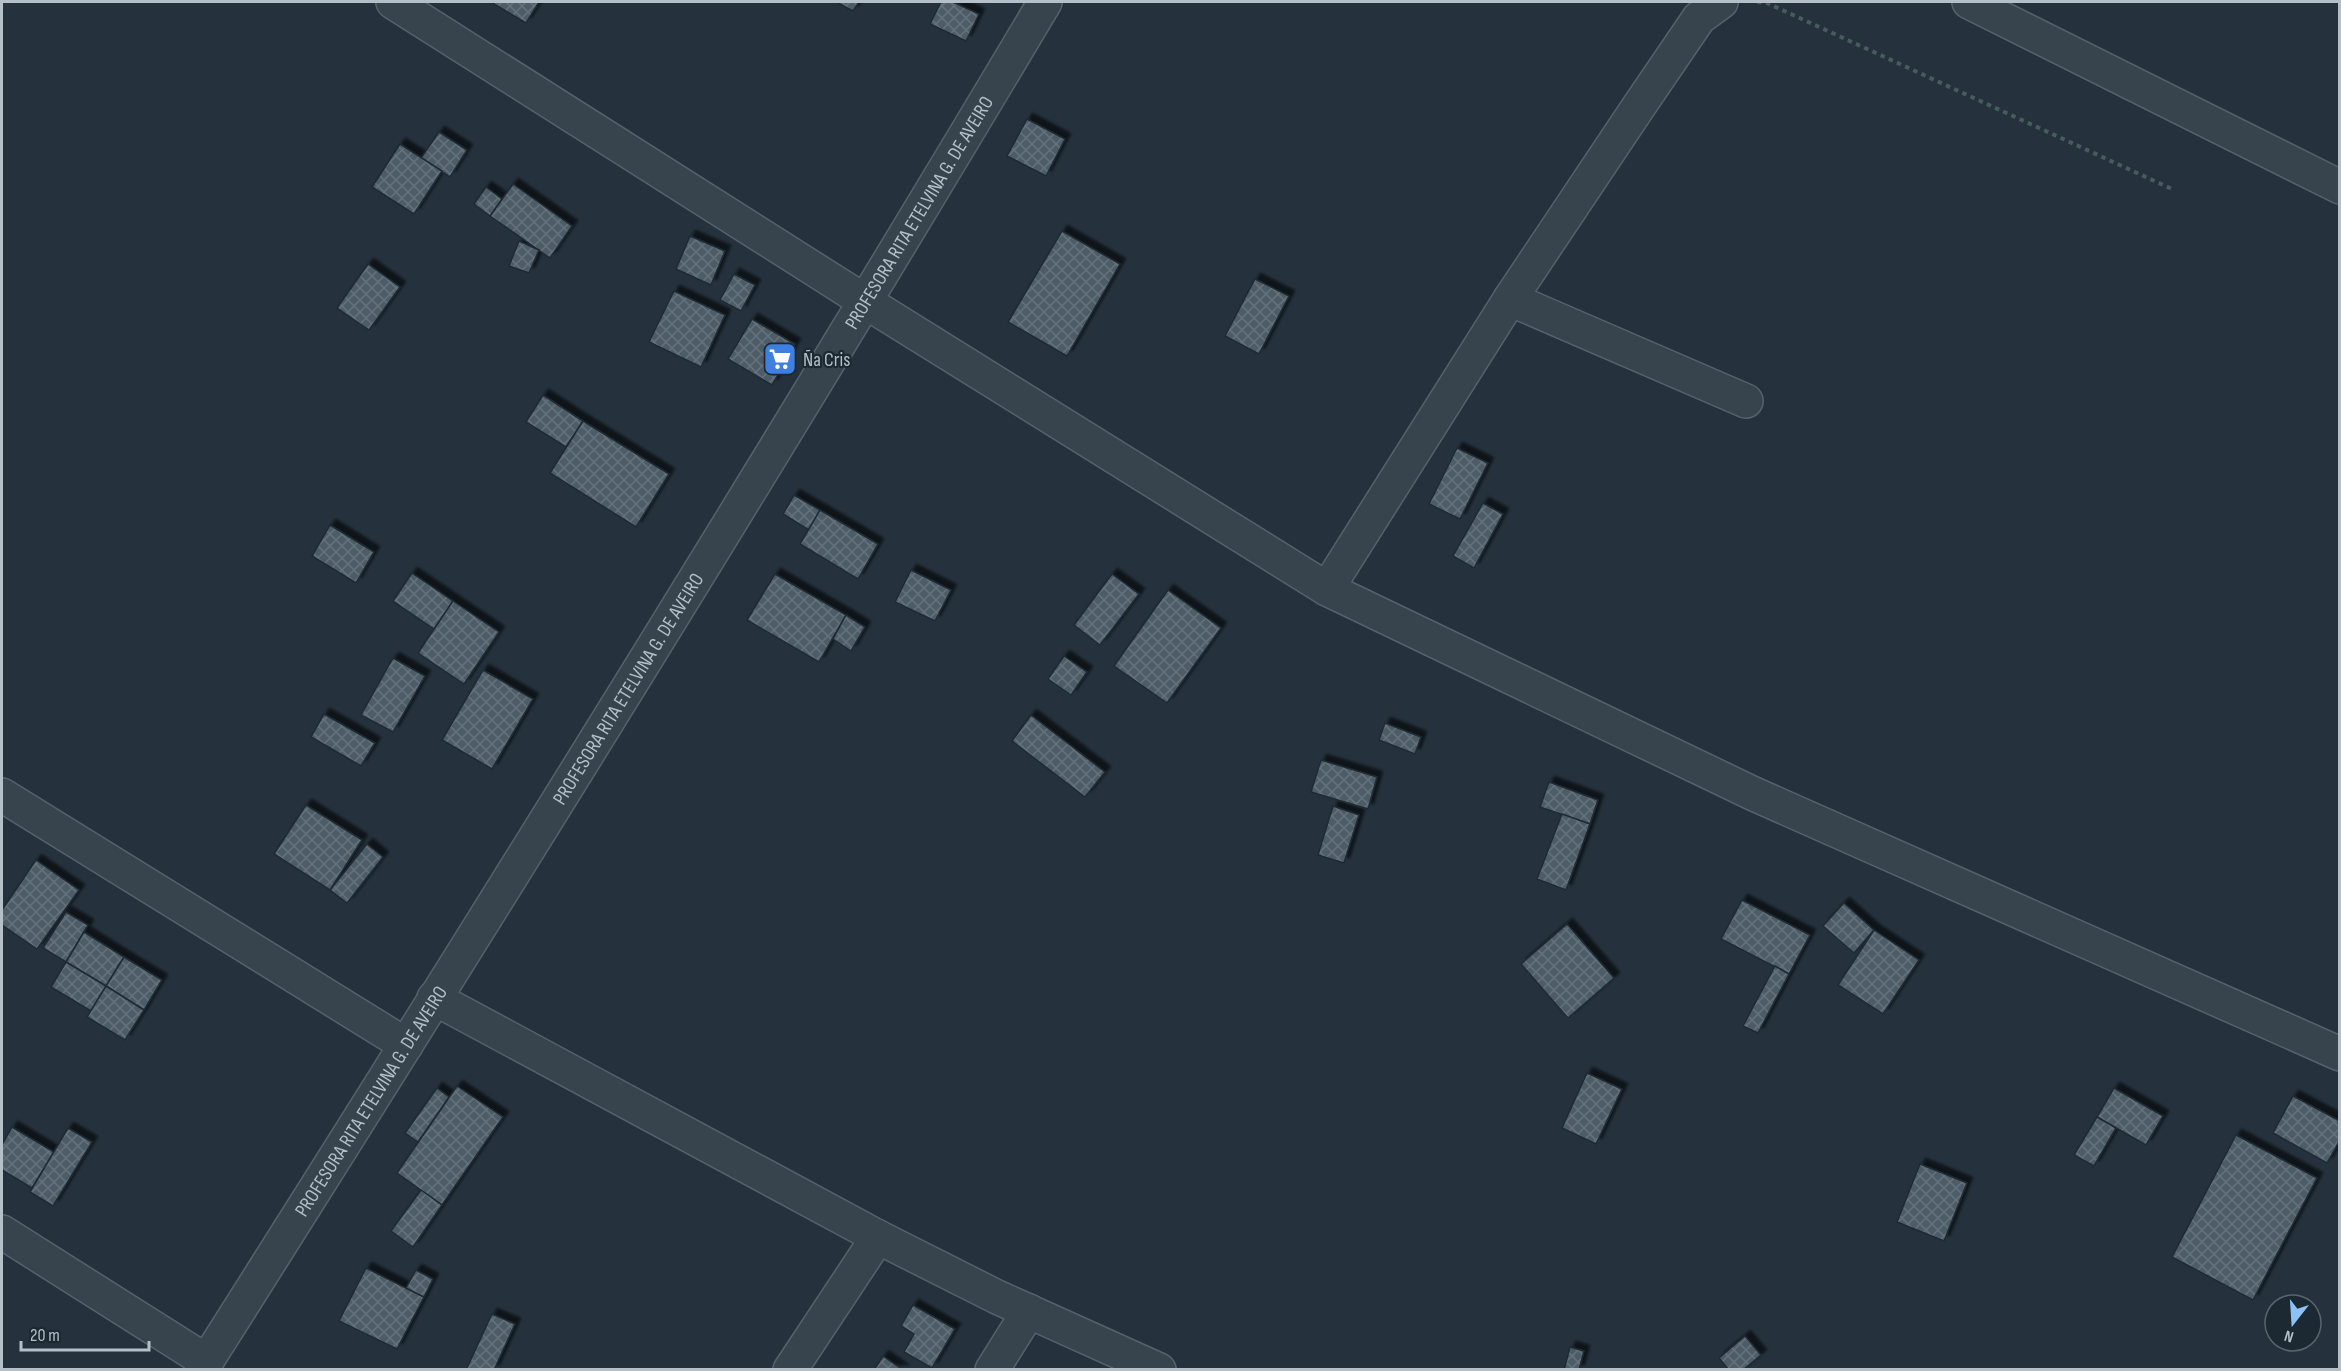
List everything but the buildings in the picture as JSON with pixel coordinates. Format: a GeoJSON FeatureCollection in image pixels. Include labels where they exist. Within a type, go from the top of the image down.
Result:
{"type":"FeatureCollection","features":[{"type":"Feature","properties":{"kind":"street"},"geometry":{"type":"LineString","coordinates":[[393,2],[866,302],[1327,589],[1754,794],[2340,1054]]}},
{"type":"Feature","properties":{"kind":"street","name":"PROFESORA RITA ETELVINA G. DE AVEIRO"},"geometry":{"type":"LineString","coordinates":[[204,1365],[406,1045],[866,302],[1045,2]]}},
{"type":"Feature","properties":{"kind":"street"},"geometry":{"type":"LineString","coordinates":[[1327,589],[1510,299],[1699,18],[1721,2]]}},
{"type":"Feature","properties":{"kind":"street"},"geometry":{"type":"LineString","coordinates":[[1969,2],[2340,187]]}},
{"type":"Feature","properties":{"kind":"street"},"geometry":{"type":"LineString","coordinates":[[1510,299],[1746,401]]}},
{"type":"Feature","properties":{"kind":"street"},"geometry":{"type":"LineString","coordinates":[[2,795],[406,1045]]}},
{"type":"Feature","properties":{"kind":"street"},"geometry":{"type":"LineString","coordinates":[[434,998],[878,1237],[1029,1311],[1159,1370]]}},
{"type":"Feature","properties":{"kind":"street"},"geometry":{"type":"LineString","coordinates":[[2,1233],[204,1365]]}},
{"type":"Feature","properties":{"kind":"street"},"geometry":{"type":"LineString","coordinates":[[790,1370],[878,1237]]}},
{"type":"Feature","properties":{"kind":"street"},"geometry":{"type":"LineString","coordinates":[[992,1370],[1029,1311]]}},
{"type":"Feature","properties":{"kind":"path"},"geometry":{"type":"LineString","coordinates":[[1748,2],[1767,3],[2172,189]]}},
{"type":"Feature","properties":{"kind":"place","name":"Ña Cris"},"geometry":{"type":"Point","coordinates":[780,359]}}]}
